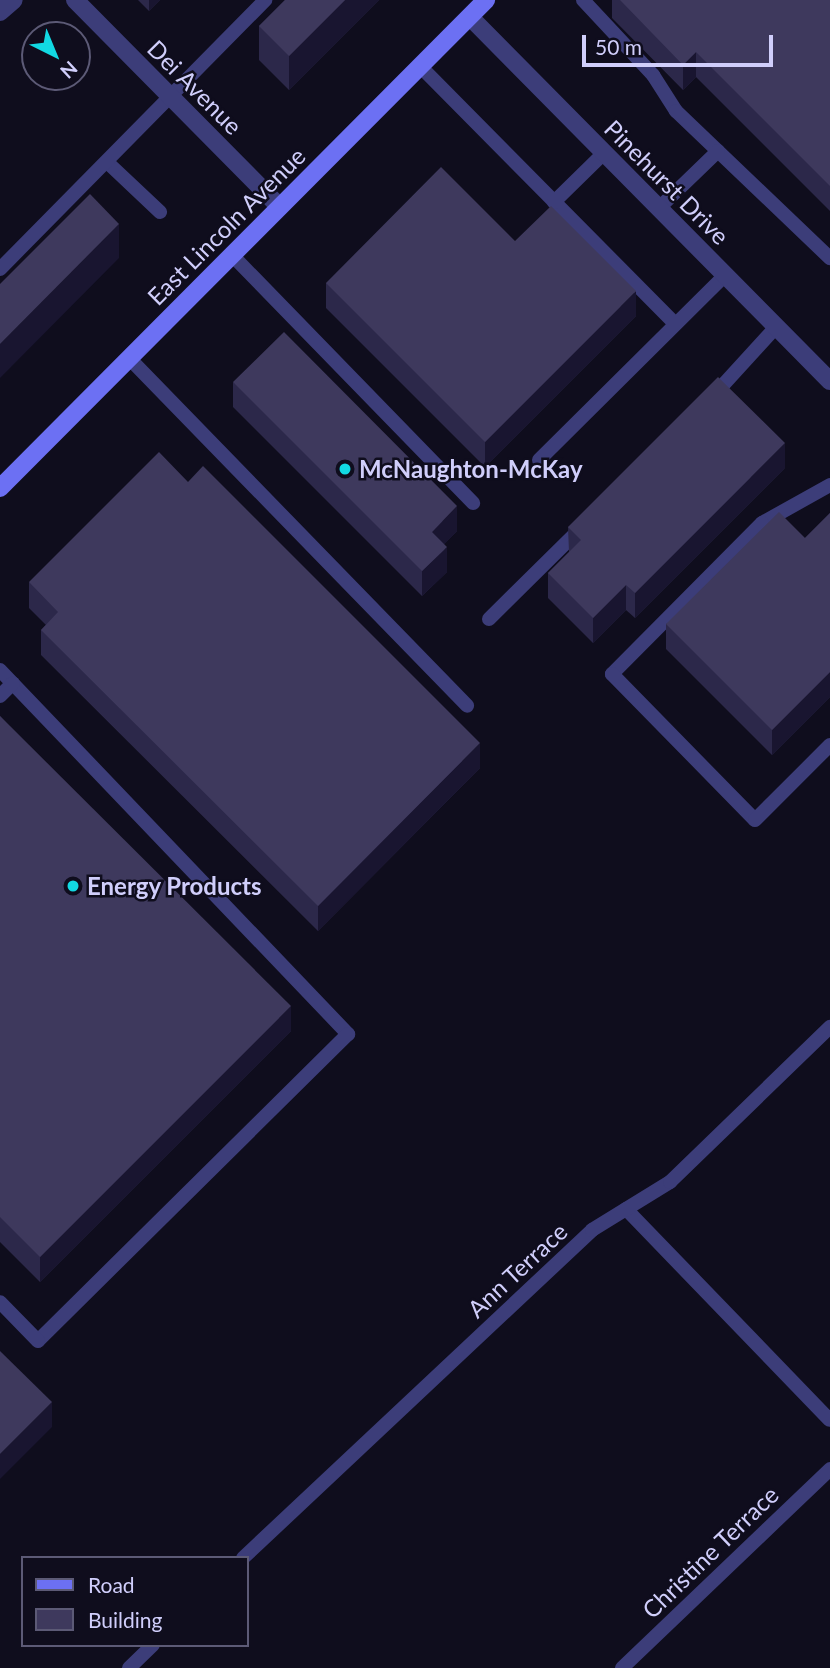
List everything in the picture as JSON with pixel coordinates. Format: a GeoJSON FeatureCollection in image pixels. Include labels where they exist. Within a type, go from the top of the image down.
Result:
{"type":"FeatureCollection","features":[{"type":"Feature","properties":{"kind":"street"},"geometry":{"type":"LineString","coordinates":[[0,12],[14,0]]}},
{"type":"Feature","properties":{"kind":"street","name":"Dei Avenue"},"geometry":{"type":"LineString","coordinates":[[75,0],[280,207]]}},
{"type":"Feature","properties":{"kind":"street","name":"East Lincoln Avenue"},"geometry":{"type":"LineString","coordinates":[[0,488],[486,0]]}},
{"type":"Feature","properties":{"kind":"street","name":"Pinehurst Drive"},"geometry":{"type":"LineString","coordinates":[[470,17],[830,382]]}},
{"type":"Feature","properties":{"kind":"lane"},"geometry":{"type":"LineString","coordinates":[[0,269],[265,0]]}},
{"type":"Feature","properties":{"kind":"lane"},"geometry":{"type":"LineString","coordinates":[[583,0],[718,151],[830,258]]}},
{"type":"Feature","properties":{"kind":"lane"},"geometry":{"type":"LineString","coordinates":[[420,66],[675,324]]}},
{"type":"Feature","properties":{"kind":"lane"},"geometry":{"type":"LineString","coordinates":[[659,208],[718,151]]}},
{"type":"Feature","properties":{"kind":"lane"},"geometry":{"type":"LineString","coordinates":[[554,202],[604,153]]}},
{"type":"Feature","properties":{"kind":"lane"},"geometry":{"type":"LineString","coordinates":[[107,162],[160,212]]}},
{"type":"Feature","properties":{"kind":"lane"},"geometry":{"type":"LineString","coordinates":[[232,255],[473,503]]}},
{"type":"Feature","properties":{"kind":"lane"},"geometry":{"type":"LineString","coordinates":[[539,460],[725,275]]}},
{"type":"Feature","properties":{"kind":"lane"},"geometry":{"type":"LineString","coordinates":[[701,408],[776,327]]}},
{"type":"Feature","properties":{"kind":"lane"},"geometry":{"type":"LineString","coordinates":[[129,358],[467,706]]}},
{"type":"Feature","properties":{"kind":"lane"},"geometry":{"type":"LineString","coordinates":[[830,485],[762,523],[612,674],[755,820],[830,746]]}},
{"type":"Feature","properties":{"kind":"lane"},"geometry":{"type":"LineString","coordinates":[[489,619],[595,514]]}},
{"type":"Feature","properties":{"kind":"lane"},"geometry":{"type":"LineString","coordinates":[[0,670],[348,1034],[38,1341],[0,1302]]}},
{"type":"Feature","properties":{"kind":"lane"},"geometry":{"type":"LineString","coordinates":[[0,696],[13,683]]}},
{"type":"Feature","properties":{"kind":"lane","name":"Ann Terrace"},"geometry":{"type":"LineString","coordinates":[[245,1556],[592,1230],[670,1182],[830,1027]]}},
{"type":"Feature","properties":{"kind":"lane"},"geometry":{"type":"LineString","coordinates":[[626,1209],[830,1420]]}},
{"type":"Feature","properties":{"kind":"lane","name":"Christine Terrace"},"geometry":{"type":"LineString","coordinates":[[622,1668],[830,1469]]}},
{"type":"Feature","properties":{"kind":"lane"},"geometry":{"type":"LineString","coordinates":[[129,1668],[151,1647]]}},
{"type":"Feature","properties":{"kind":"building"},"geometry":{"type":"Polygon","coordinates":[[[285,0],[345,0],[289,56],[259,26],[285,0]]]}},
{"type":"Feature","properties":{"kind":"building"},"geometry":{"type":"Polygon","coordinates":[[[620,0],[830,0],[830,186],[696,52],[683,65],[620,0]]]}},
{"type":"Feature","properties":{"kind":"building"},"geometry":{"type":"Polygon","coordinates":[[[441,167],[515,241],[551,206],[636,291],[485,442],[326,283],[441,167]]]}},
{"type":"Feature","properties":{"kind":"building"},"geometry":{"type":"Polygon","coordinates":[[[90,194],[119,224],[0,344],[0,284],[90,194]]]}},
{"type":"Feature","properties":{"kind":"building","name":"McNaughton-McKay"},"geometry":{"type":"Polygon","coordinates":[[[284,332],[457,506],[432,532],[447,547],[422,571],[233,382],[284,332]]]}},
{"type":"Feature","properties":{"kind":"building"},"geometry":{"type":"Polygon","coordinates":[[[718,377],[785,443],[635,593],[626,585],[593,618],[548,573],[581,540],[568,527],[718,377]]]}},
{"type":"Feature","properties":{"kind":"building"},"geometry":{"type":"Polygon","coordinates":[[[159,452],[188,482],[203,466],[480,743],[318,906],[41,630],[58,612],[29,582],[159,452]]]}},
{"type":"Feature","properties":{"kind":"building"},"geometry":{"type":"Polygon","coordinates":[[[779,512],[805,538],[830,513],[830,672],[772,730],[666,624],[779,512]]]}},
{"type":"Feature","properties":{"kind":"building","name":"Energy Products"},"geometry":{"type":"Polygon","coordinates":[[[0,716],[291,1006],[40,1257],[0,1217],[0,716]]]}},
{"type":"Feature","properties":{"kind":"building"},"geometry":{"type":"Polygon","coordinates":[[[0,1351],[52,1402],[0,1454],[0,1351]]]}},
{"type":"Feature","properties":{"kind":"place","name":"McNaughton-McKay"},"geometry":{"type":"Point","coordinates":[345,469]}},
{"type":"Feature","properties":{"kind":"place","name":"Energy Products"},"geometry":{"type":"Point","coordinates":[73,886]}}]}
